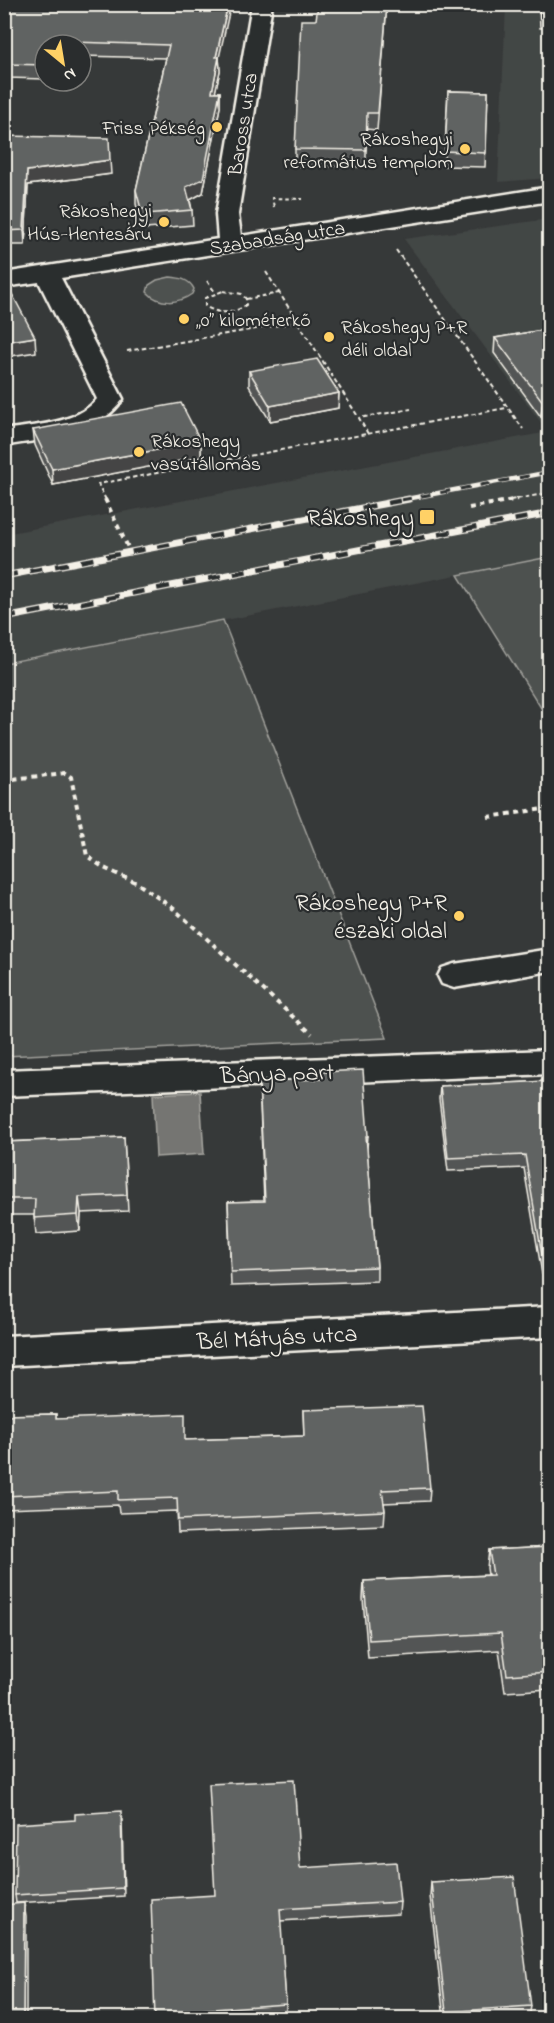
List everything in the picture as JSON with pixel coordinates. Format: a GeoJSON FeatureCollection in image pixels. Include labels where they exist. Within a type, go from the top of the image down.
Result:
{"type":"FeatureCollection","features":[{"type":"Feature","properties":{"kind":"street","name":"Baross utca"},"geometry":{"type":"LineString","coordinates":[[230,244],[227,214],[262,4]]}},
{"type":"Feature","properties":{"kind":"street","name":"Szabadság utca"},"geometry":{"type":"LineString","coordinates":[[4,280],[549,194]]}},
{"type":"Feature","properties":{"kind":"street"},"geometry":{"type":"LineString","coordinates":[[4,438],[90,419],[105,410],[110,399],[47,273]]}},
{"type":"Feature","properties":{"kind":"street"},"geometry":{"type":"LineString","coordinates":[[454,976],[549,960]]}},
{"type":"Feature","properties":{"kind":"street","name":"Bánya part"},"geometry":{"type":"LineString","coordinates":[[4,1083],[549,1062]]}},
{"type":"Feature","properties":{"kind":"street","name":"Bél Mátyás utca"},"geometry":{"type":"LineString","coordinates":[[4,1351],[549,1322]]}},
{"type":"Feature","properties":{"kind":"path"},"geometry":{"type":"LineString","coordinates":[[394,247],[523,429]]}},
{"type":"Feature","properties":{"kind":"path"},"geometry":{"type":"LineString","coordinates":[[261,265],[368,434]]}},
{"type":"Feature","properties":{"kind":"path"},"geometry":{"type":"LineString","coordinates":[[215,292],[242,294],[246,299],[246,305],[231,313],[211,310],[205,306],[205,298],[215,292]]}},
{"type":"Feature","properties":{"kind":"path"},"geometry":{"type":"LineString","coordinates":[[246,299],[279,293]]}},
{"type":"Feature","properties":{"kind":"path"},"geometry":{"type":"LineString","coordinates":[[231,313],[243,331]]}},
{"type":"Feature","properties":{"kind":"path"},"geometry":{"type":"LineString","coordinates":[[127,351],[297,322]]}},
{"type":"Feature","properties":{"kind":"path"},"geometry":{"type":"LineString","coordinates":[[133,558],[98,484],[506,408]]}},
{"type":"Feature","properties":{"kind":"path"},"geometry":{"type":"LineString","coordinates":[[359,418],[411,409]]}},
{"type":"Feature","properties":{"kind":"path"},"geometry":{"type":"LineString","coordinates":[[469,508],[549,493]]}},
{"type":"Feature","properties":{"kind":"path"},"geometry":{"type":"LineString","coordinates":[[4,780],[64,773],[71,777],[87,856],[104,868],[137,883],[174,909],[293,1015],[349,1070]]}},
{"type":"Feature","properties":{"kind":"path"},"geometry":{"type":"LineString","coordinates":[[488,817],[549,808]]}},
{"type":"Feature","properties":{"kind":"shaded area"},"geometry":{"type":"Polygon","coordinates":[[[506,5],[549,5],[549,178],[498,182],[506,5]]]}},
{"type":"Feature","properties":{"kind":"shaded area"},"geometry":{"type":"Polygon","coordinates":[[[549,219],[549,557],[5,663],[5,534],[548,432],[404,239],[549,219]]]}},
{"type":"Feature","properties":{"kind":"shaded area"},"geometry":{"type":"Polygon","coordinates":[[[170,277],[190,283],[194,289],[192,294],[181,300],[169,302],[157,299],[147,292],[149,285],[157,280],[170,277]]]}},
{"type":"Feature","properties":{"kind":"shaded area"},"geometry":{"type":"Polygon","coordinates":[[[549,557],[549,706],[541,708],[458,575],[549,557]]]}},
{"type":"Feature","properties":{"kind":"shaded area"},"geometry":{"type":"Polygon","coordinates":[[[223,620],[387,1038],[5,1056],[5,663],[223,620]]]}},
{"type":"Feature","properties":{"kind":"shaded area"},"geometry":{"type":"Polygon","coordinates":[[[200,1092],[204,1154],[156,1157],[153,1094],[200,1092]]]}},
{"type":"Feature","properties":{"kind":"building"},"geometry":{"type":"Polygon","coordinates":[[[4,4],[228,4],[216,57],[219,57],[212,92],[220,92],[203,179],[186,187],[192,210],[146,214],[145,209],[141,209],[136,190],[169,45],[93,43],[93,33],[33,33],[33,65],[6,64],[10,50],[4,50],[4,4]]]}},
{"type":"Feature","properties":{"kind":"building"},"geometry":{"type":"Polygon","coordinates":[[[318,4],[387,4],[378,113],[367,113],[366,150],[295,149],[301,20],[316,20],[318,4]]]}},
{"type":"Feature","properties":{"kind":"building"},"geometry":{"type":"Polygon","coordinates":[[[540,4],[549,4],[549,86],[544,18],[540,18],[540,4]]]}},
{"type":"Feature","properties":{"kind":"building","name":"Rákoshegyi református templom"},"geometry":{"type":"Polygon","coordinates":[[[448,91],[488,92],[486,153],[445,151],[448,91]]]}},
{"type":"Feature","properties":{"kind":"building"},"geometry":{"type":"Polygon","coordinates":[[[4,136],[109,138],[110,160],[27,171],[24,230],[4,231],[4,136]]]}},
{"type":"Feature","properties":{"kind":"building"},"geometry":{"type":"Polygon","coordinates":[[[4,279],[35,337],[4,342],[4,279]]]}},
{"type":"Feature","properties":{"kind":"building"},"geometry":{"type":"Polygon","coordinates":[[[549,329],[549,401],[543,402],[495,338],[549,329]]]}},
{"type":"Feature","properties":{"kind":"building"},"geometry":{"type":"Polygon","coordinates":[[[317,359],[339,393],[270,406],[249,371],[317,359]]]}},
{"type":"Feature","properties":{"kind":"building"},"geometry":{"type":"Polygon","coordinates":[[[181,403],[201,442],[52,469],[33,430],[181,403]]]}},
{"type":"Feature","properties":{"kind":"building"},"geometry":{"type":"Polygon","coordinates":[[[363,1070],[377,1267],[231,1272],[228,1202],[265,1201],[259,1081],[322,1079],[321,1072],[363,1070]]]}},
{"type":"Feature","properties":{"kind":"building"},"geometry":{"type":"Polygon","coordinates":[[[549,1081],[549,1261],[543,1261],[525,1155],[448,1158],[440,1086],[549,1081]]]}},
{"type":"Feature","properties":{"kind":"building"},"geometry":{"type":"Polygon","coordinates":[[[124,1137],[127,1195],[79,1197],[78,1215],[34,1218],[35,1199],[4,1199],[5,1142],[124,1137]]]}},
{"type":"Feature","properties":{"kind":"building"},"geometry":{"type":"Polygon","coordinates":[[[422,1406],[430,1488],[382,1490],[385,1511],[178,1520],[177,1498],[118,1500],[118,1491],[4,1496],[4,1415],[56,1414],[56,1419],[185,1414],[185,1440],[304,1436],[303,1410],[422,1406]]]}},
{"type":"Feature","properties":{"kind":"building"},"geometry":{"type":"Polygon","coordinates":[[[549,1547],[549,1672],[507,1675],[501,1633],[369,1640],[364,1581],[493,1575],[489,1550],[549,1547]]]}},
{"type":"Feature","properties":{"kind":"building"},"geometry":{"type":"Polygon","coordinates":[[[294,1780],[300,1868],[396,1862],[400,1902],[280,1909],[286,2004],[199,2010],[199,2019],[155,2019],[151,1899],[215,1895],[209,1784],[294,1780]]]}},
{"type":"Feature","properties":{"kind":"building"},"geometry":{"type":"Polygon","coordinates":[[[121,1811],[123,1888],[15,1895],[16,1824],[75,1820],[75,1814],[121,1811]]]}},
{"type":"Feature","properties":{"kind":"building"},"geometry":{"type":"Polygon","coordinates":[[[514,1877],[531,2006],[446,2012],[431,1882],[514,1877]]]}},
{"type":"Feature","properties":{"kind":"building"},"geometry":{"type":"Polygon","coordinates":[[[24,1903],[23,2019],[4,2019],[4,1905],[24,1903]]]}},
{"type":"Feature","properties":{"kind":"railway"},"geometry":{"type":"LineString","coordinates":[[401,500],[550,472]]}},
{"type":"Feature","properties":{"kind":"railway"},"geometry":{"type":"LineString","coordinates":[[4,576],[409,499]]}},
{"type":"Feature","properties":{"kind":"railway"},"geometry":{"type":"LineString","coordinates":[[4,618],[550,513]]}},
{"type":"Feature","properties":{"kind":"place","name":"Friss Pékség"},"geometry":{"type":"Point","coordinates":[217,127]}},
{"type":"Feature","properties":{"kind":"place","name":"Rákoshegyi református templom"},"geometry":{"type":"Point","coordinates":[465,149]}},
{"type":"Feature","properties":{"kind":"place","name":"Rákoshegyi Hús-Hentesáru"},"geometry":{"type":"Point","coordinates":[164,222]}},
{"type":"Feature","properties":{"kind":"place","name":"„0” kilométerkő"},"geometry":{"type":"Point","coordinates":[184,319]}},
{"type":"Feature","properties":{"kind":"place","name":"Rákoshegy P+R déli oldal"},"geometry":{"type":"Point","coordinates":[329,337]}},
{"type":"Feature","properties":{"kind":"place","name":"Rákoshegy vasútállomás"},"geometry":{"type":"Point","coordinates":[139,452]}},
{"type":"Feature","properties":{"kind":"place","name":"Rákoshegy"},"geometry":{"type":"Point","coordinates":[427,517]}},
{"type":"Feature","properties":{"kind":"place","name":"Rákoshegy P+R északi oldal"},"geometry":{"type":"Point","coordinates":[459,916]}}]}
